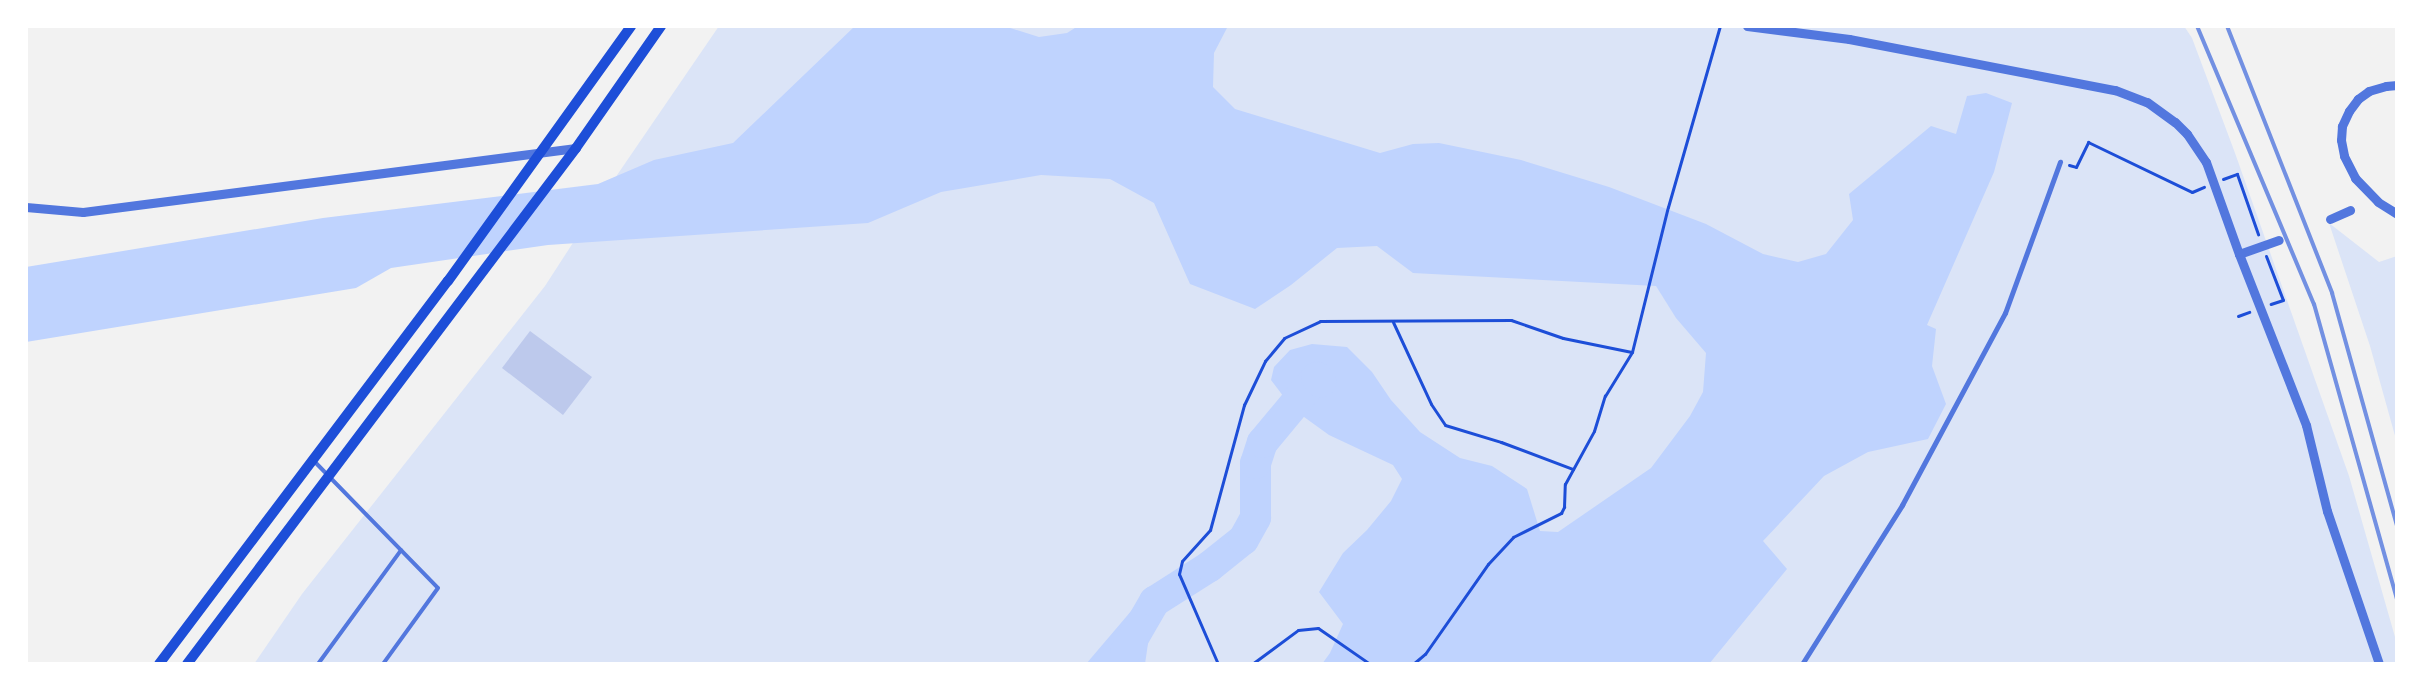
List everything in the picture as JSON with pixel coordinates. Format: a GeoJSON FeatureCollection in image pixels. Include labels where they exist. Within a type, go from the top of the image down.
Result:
{"type":"FeatureCollection","features":[{"type":"Feature","properties":{"kind":"main road"},"geometry":{"type":"LineString","coordinates":[[159,664],[448,280],[631,26]]}},
{"type":"Feature","properties":{"kind":"main road"},"geometry":{"type":"LineString","coordinates":[[187,664],[565,163],[661,26]]}},
{"type":"Feature","properties":{"kind":"street"},"geometry":{"type":"LineString","coordinates":[[1747,26],[1849,39],[2115,90],[2147,102],[2175,122],[2206,162],[2239,254],[2306,425],[2327,511],[2378,664]]}},
{"type":"Feature","properties":{"kind":"street"},"geometry":{"type":"LineString","coordinates":[[2397,85],[2369,91],[2358,99],[2349,111],[2342,126],[2341,140],[2344,156],[2355,178],[2378,202],[2397,214]]}},
{"type":"Feature","properties":{"kind":"street"},"geometry":{"type":"LineString","coordinates":[[26,207],[84,212],[576,148]]}},
{"type":"Feature","properties":{"kind":"street"},"geometry":{"type":"LineString","coordinates":[[1802,664],[1902,504],[2004,313],[2060,162]]}},
{"type":"Feature","properties":{"kind":"street"},"geometry":{"type":"LineString","coordinates":[[2330,218],[2350,210]]}},
{"type":"Feature","properties":{"kind":"street"},"geometry":{"type":"LineString","coordinates":[[2239,254],[2279,240]]}},
{"type":"Feature","properties":{"kind":"lane"},"geometry":{"type":"LineString","coordinates":[[312,459],[329,474],[438,588],[383,664]]}},
{"type":"Feature","properties":{"kind":"lane"},"geometry":{"type":"LineString","coordinates":[[318,664],[401,550]]}},
{"type":"Feature","properties":{"kind":"path"},"geometry":{"type":"LineString","coordinates":[[1413,664],[1425,654],[1488,564],[1512,537],[1561,513],[1564,507],[1566,484],[1594,431],[1604,396],[1632,352],[1668,207],[1720,26]]}},
{"type":"Feature","properties":{"kind":"path"},"geometry":{"type":"LineString","coordinates":[[2060,162],[2076,167],[2088,142],[2192,192],[2210,185]]}},
{"type":"Feature","properties":{"kind":"path"},"geometry":{"type":"LineString","coordinates":[[2219,181],[2238,174],[2262,246],[2283,300],[2265,306]]}},
{"type":"Feature","properties":{"kind":"path"},"geometry":{"type":"LineString","coordinates":[[2238,316],[2256,309]]}},
{"type":"Feature","properties":{"kind":"path"},"geometry":{"type":"LineString","coordinates":[[1218,664],[1179,574],[1182,561],[1210,530],[1244,405],[1264,361],[1284,338],[1320,322],[1510,320],[1563,338],[1632,352]]}},
{"type":"Feature","properties":{"kind":"path"},"geometry":{"type":"LineString","coordinates":[[1393,322],[1431,404],[1445,425],[1501,442],[1573,469]]}},
{"type":"Feature","properties":{"kind":"path"},"geometry":{"type":"LineString","coordinates":[[1252,664],[1298,630],[1318,628],[1370,664]]}},
{"type":"Feature","properties":{"kind":"shaded area"},"geometry":{"type":"Polygon","coordinates":[[[719,26],[2184,26],[2192,38],[2235,153],[2349,476],[2397,644],[2397,664],[254,664],[302,594],[545,286],[613,181],[719,26]]]}},
{"type":"Feature","properties":{"kind":"shaded area"},"geometry":{"type":"Polygon","coordinates":[[[2329,223],[2379,262],[2397,256],[2397,443],[2370,346],[2329,223]]]}},
{"type":"Feature","properties":{"kind":"water"},"geometry":{"type":"Polygon","coordinates":[[[855,26],[1004,26],[1039,37],[1067,33],[1078,26],[1228,26],[1214,53],[1213,87],[1235,109],[1380,153],[1413,144],[1439,143],[1521,160],[1609,187],[1706,224],[1763,254],[1798,262],[1826,254],[1853,220],[1849,194],[1931,126],[1956,134],[1967,96],[1986,93],[2012,103],[1994,172],[1927,325],[1936,329],[1932,366],[1946,404],[1928,439],[1868,452],[1824,476],[1763,541],[1787,569],[1709,664],[1322,664],[1330,653],[1343,624],[1319,592],[1343,553],[1367,530],[1391,501],[1402,479],[1393,465],[1329,435],[1293,409],[1271,380],[1274,367],[1290,350],[1312,344],[1347,347],[1372,372],[1391,400],[1420,432],[1460,458],[1492,466],[1527,489],[1540,531],[1558,532],[1651,468],[1690,416],[1703,392],[1706,353],[1676,318],[1656,286],[1413,273],[1377,246],[1337,248],[1291,285],[1255,309],[1190,284],[1154,203],[1110,179],[1041,175],[941,192],[868,223],[548,245],[391,268],[356,288],[26,342],[26,267],[323,218],[598,184],[654,160],[733,143],[855,26]]]}},
{"type":"Feature","properties":{"kind":"water"},"geometry":{"type":"Polygon","coordinates":[[[1132,610],[1152,616],[1145,664],[1086,664],[1132,610]]]}},
{"type":"Feature","properties":{"kind":"building"},"geometry":{"type":"Polygon","coordinates":[[[530,331],[592,377],[563,415],[502,368],[530,331]]]}},
{"type":"Feature","properties":{"kind":"waterway"},"geometry":{"type":"LineString","coordinates":[[1125,651],[1154,601],[1209,566],[1243,539],[1255,517],[1255,463],[1262,442],[1316,377],[1320,381]]}},
{"type":"Feature","properties":{"kind":"railway"},"geometry":{"type":"LineString","coordinates":[[2197,26],[2314,304],[2397,600]]}},
{"type":"Feature","properties":{"kind":"railway"},"geometry":{"type":"LineString","coordinates":[[2227,26],[2332,293],[2397,526]]}}]}
